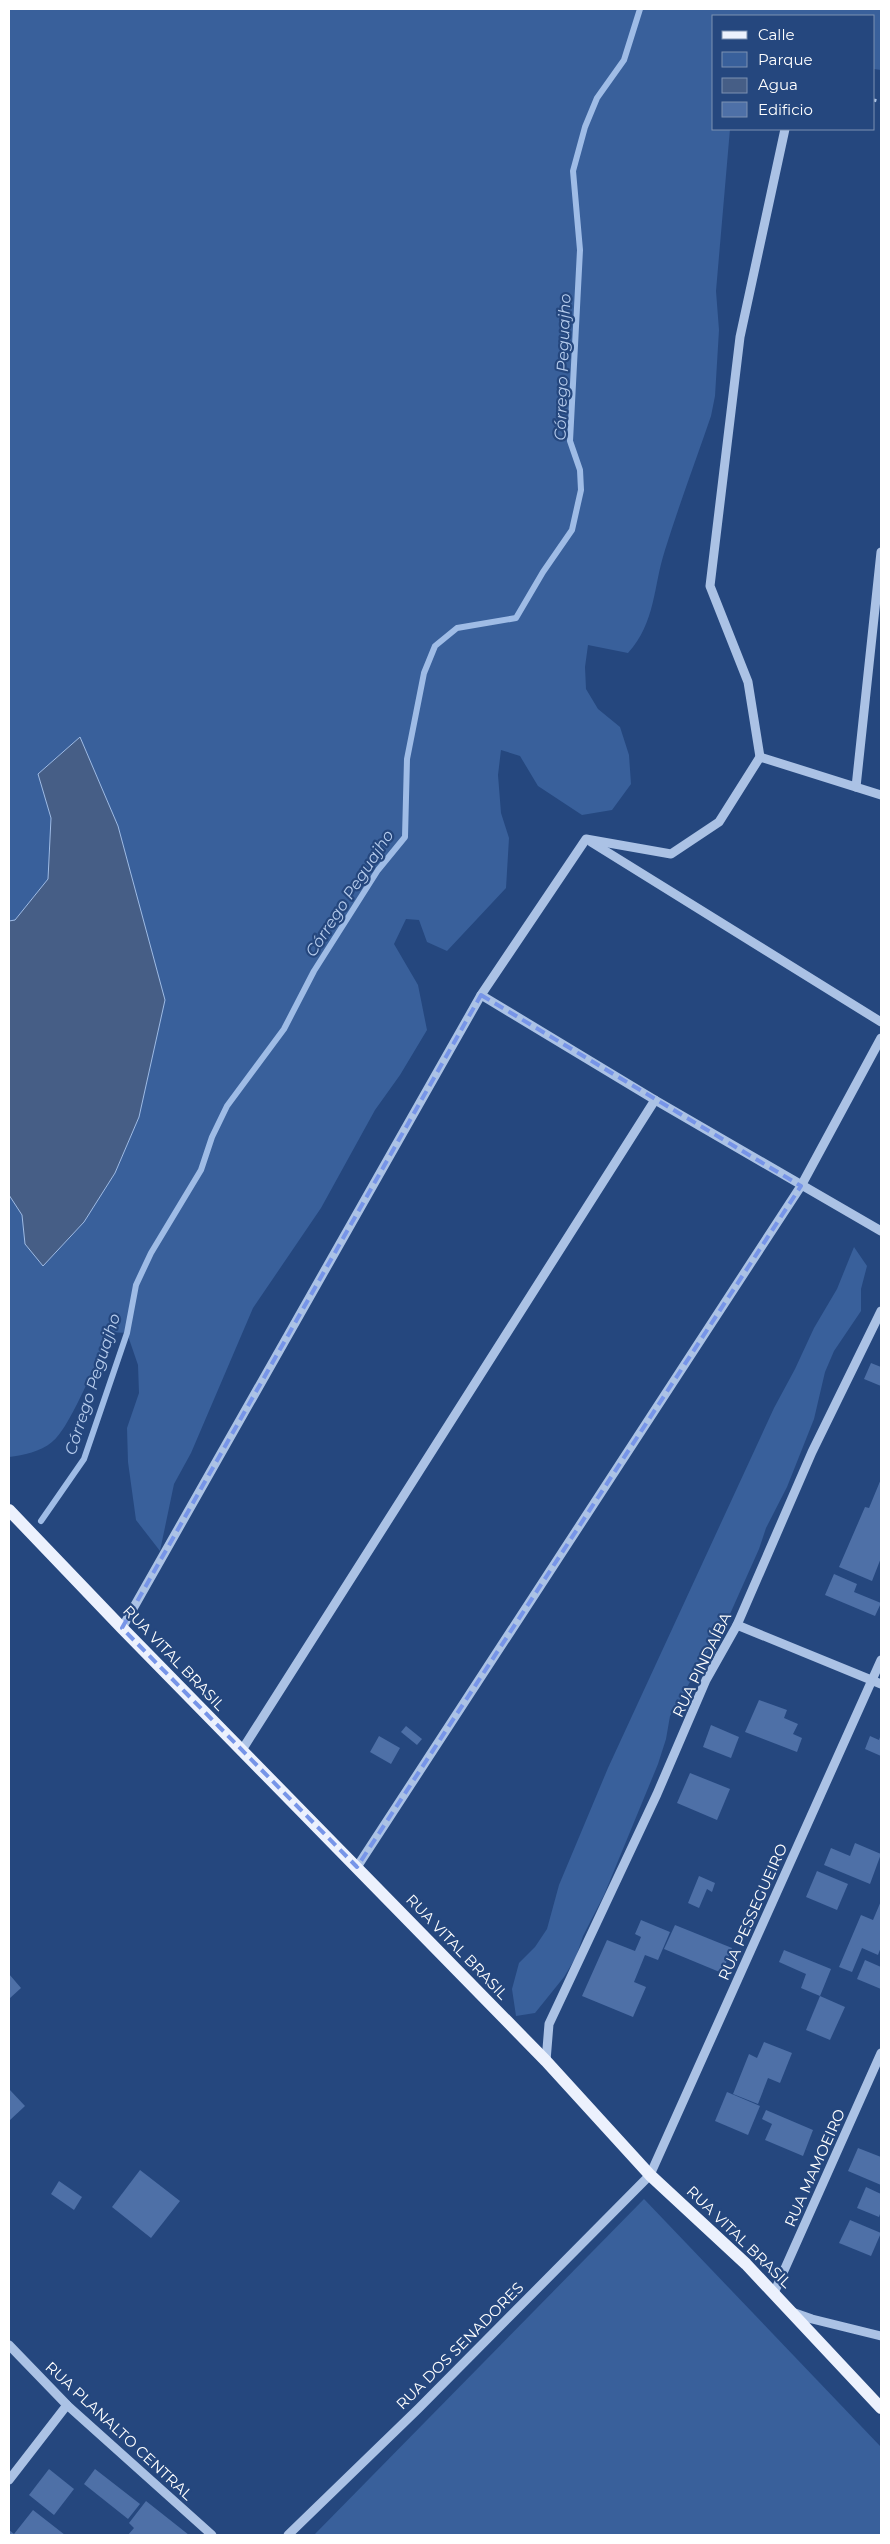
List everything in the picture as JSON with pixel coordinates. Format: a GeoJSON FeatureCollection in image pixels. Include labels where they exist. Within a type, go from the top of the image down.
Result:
{"type":"FeatureCollection","features":[{"type":"Feature","properties":{"kind":"main road","name":"RUA VITAL BRASIL"},"geometry":{"type":"LineString","coordinates":[[9,1510],[546,2061],[650,2175],[746,2264],[881,2408]]}},
{"type":"Feature","properties":{"kind":"street"},"geometry":{"type":"LineString","coordinates":[[586,838],[672,854],[719,822],[760,757],[748,682],[710,586],[740,337],[785,130]]}},
{"type":"Feature","properties":{"kind":"street"},"geometry":{"type":"LineString","coordinates":[[856,787],[881,552]]}},
{"type":"Feature","properties":{"kind":"street"},"geometry":{"type":"LineString","coordinates":[[760,757],[881,795]]}},
{"type":"Feature","properties":{"kind":"street"},"geometry":{"type":"LineString","coordinates":[[122,1628],[481,995],[586,838]]}},
{"type":"Feature","properties":{"kind":"street"},"geometry":{"type":"LineString","coordinates":[[586,838],[881,1022]]}},
{"type":"Feature","properties":{"kind":"street"},"geometry":{"type":"LineString","coordinates":[[481,995],[655,1100],[881,1231]]}},
{"type":"Feature","properties":{"kind":"street"},"geometry":{"type":"LineString","coordinates":[[356,1867],[801,1186],[881,1038]]}},
{"type":"Feature","properties":{"kind":"street"},"geometry":{"type":"LineString","coordinates":[[242,1750],[655,1100]]}},
{"type":"Feature","properties":{"kind":"street","name":"RUA PINDAÍBA"},"geometry":{"type":"LineString","coordinates":[[546,2061],[549,2024],[658,1794],[706,1680],[737,1625],[812,1452],[881,1311]]}},
{"type":"Feature","properties":{"kind":"street"},"geometry":{"type":"LineString","coordinates":[[737,1625],[881,1684]]}},
{"type":"Feature","properties":{"kind":"street","name":"RUA PESSEGUEIRO"},"geometry":{"type":"LineString","coordinates":[[650,2175],[881,1660]]}},
{"type":"Feature","properties":{"kind":"street","name":"RUA MAMOEIRO"},"geometry":{"type":"LineString","coordinates":[[774,2294],[881,2053]]}},
{"type":"Feature","properties":{"kind":"street","name":"RUA DOS SENADORES"},"geometry":{"type":"LineString","coordinates":[[288,2535],[418,2410],[650,2175]]}},
{"type":"Feature","properties":{"kind":"street"},"geometry":{"type":"LineString","coordinates":[[791,2311],[812,2320],[881,2336]]}},
{"type":"Feature","properties":{"kind":"street","name":"RUA PLANALTO CENTRAL"},"geometry":{"type":"LineString","coordinates":[[9,2345],[66,2405],[212,2535]]}},
{"type":"Feature","properties":{"kind":"street"},"geometry":{"type":"LineString","coordinates":[[9,2480],[66,2405]]}},
{"type":"Feature","properties":{"kind":"highlighted area"},"geometry":{"type":"Polygon","coordinates":[[[481,995],[801,1186],[357,1867],[122,1628],[481,995]]]}},
{"type":"Feature","properties":{"kind":"green space"},"geometry":{"type":"Polygon","coordinates":[[[9,9],[881,9],[881,70],[875,69],[875,15],[712,15],[712,130],[730,130],[716,291],[719,330],[715,396],[711,416],[665,550],[649,617],[644,629],[628,653],[588,645],[585,667],[586,689],[598,709],[620,727],[629,755],[631,784],[612,810],[582,815],[538,786],[520,756],[501,750],[498,775],[501,813],[509,838],[506,888],[447,951],[427,942],[419,920],[406,919],[394,944],[418,985],[427,1030],[400,1075],[375,1110],[321,1208],[253,1308],[191,1453],[174,1484],[160,1551],[136,1520],[128,1462],[127,1428],[139,1393],[138,1365],[127,1333],[110,1332],[75,1408],[67,1423],[52,1442],[37,1451],[9,1457],[9,1195],[22,1215],[25,1244],[43,1266],[84,1222],[115,1173],[139,1117],[165,1000],[118,826],[80,737],[38,774],[51,818],[48,879],[15,920],[9,921],[9,9]]]}},
{"type":"Feature","properties":{"kind":"green space"},"geometry":{"type":"Polygon","coordinates":[[[854,1247],[867,1266],[861,1289],[861,1311],[834,1351],[825,1372],[814,1419],[787,1487],[766,1528],[759,1549],[730,1614],[670,1716],[666,1739],[658,1764],[604,1895],[583,1936],[576,1957],[564,1977],[535,2013],[516,2016],[512,1989],[519,1963],[535,1947],[547,1929],[559,1885],[608,1768],[774,1408],[814,1328],[837,1289],[854,1247]]]}},
{"type":"Feature","properties":{"kind":"green space"},"geometry":{"type":"Polygon","coordinates":[[[644,2199],[881,2447],[881,2535],[314,2535],[644,2199]]]}},
{"type":"Feature","properties":{"kind":"water"},"geometry":{"type":"Polygon","coordinates":[[[80,737],[118,826],[165,1000],[139,1117],[115,1173],[84,1222],[43,1266],[25,1244],[22,1215],[9,1195],[9,921],[15,920],[48,879],[51,818],[38,774],[80,737]]]}},
{"type":"Feature","properties":{"kind":"building"},"geometry":{"type":"Polygon","coordinates":[[[871,1363],[881,1367],[881,1386],[864,1379],[871,1363]]]}},
{"type":"Feature","properties":{"kind":"building"},"geometry":{"type":"Polygon","coordinates":[[[881,1479],[881,1558],[872,1581],[839,1567],[865,1507],[869,1508],[881,1479]]]}},
{"type":"Feature","properties":{"kind":"building"},"geometry":{"type":"Polygon","coordinates":[[[834,1574],[857,1584],[854,1592],[881,1603],[875,1616],[825,1595],[834,1574]]]}},
{"type":"Feature","properties":{"kind":"building"},"geometry":{"type":"Polygon","coordinates":[[[759,1700],[787,1710],[784,1718],[798,1724],[793,1734],[802,1738],[797,1752],[745,1732],[759,1700]]]}},
{"type":"Feature","properties":{"kind":"building"},"geometry":{"type":"Polygon","coordinates":[[[711,1725],[739,1737],[731,1758],[703,1747],[711,1725]]]}},
{"type":"Feature","properties":{"kind":"building"},"geometry":{"type":"Polygon","coordinates":[[[406,1726],[422,1739],[417,1745],[401,1732],[406,1726]]]}},
{"type":"Feature","properties":{"kind":"building"},"geometry":{"type":"Polygon","coordinates":[[[881,1734],[881,1756],[865,1749],[870,1736],[879,1740],[881,1734]]]}},
{"type":"Feature","properties":{"kind":"building"},"geometry":{"type":"Polygon","coordinates":[[[379,1736],[400,1748],[391,1764],[370,1752],[379,1736]]]}},
{"type":"Feature","properties":{"kind":"building"},"geometry":{"type":"Polygon","coordinates":[[[690,1773],[730,1789],[717,1820],[677,1803],[690,1773]]]}},
{"type":"Feature","properties":{"kind":"building"},"geometry":{"type":"Polygon","coordinates":[[[855,1843],[881,1854],[870,1884],[824,1865],[831,1848],[850,1856],[855,1843]]]}},
{"type":"Feature","properties":{"kind":"building"},"geometry":{"type":"Polygon","coordinates":[[[817,1871],[848,1884],[837,1910],[806,1897],[817,1871]]]}},
{"type":"Feature","properties":{"kind":"building"},"geometry":{"type":"Polygon","coordinates":[[[699,1876],[715,1883],[712,1892],[707,1889],[699,1908],[688,1903],[699,1876]]]}},
{"type":"Feature","properties":{"kind":"building"},"geometry":{"type":"Polygon","coordinates":[[[881,1901],[881,1947],[878,1955],[862,1948],[852,1972],[839,1967],[861,1915],[873,1920],[881,1901]]]}},
{"type":"Feature","properties":{"kind":"building"},"geometry":{"type":"Polygon","coordinates":[[[641,1920],[670,1932],[658,1960],[645,1955],[634,1982],[646,1987],[633,2017],[582,1996],[607,1940],[635,1951],[641,1937],[635,1934],[641,1920]]]}},
{"type":"Feature","properties":{"kind":"building"},"geometry":{"type":"Polygon","coordinates":[[[675,1925],[732,1948],[722,1973],[664,1949],[675,1925]]]}},
{"type":"Feature","properties":{"kind":"building"},"geometry":{"type":"Polygon","coordinates":[[[784,1950],[831,1969],[820,1996],[801,1988],[806,1974],[779,1962],[784,1950]]]}},
{"type":"Feature","properties":{"kind":"building"},"geometry":{"type":"Polygon","coordinates":[[[865,1960],[881,1967],[881,1989],[857,1979],[865,1960]]]}},
{"type":"Feature","properties":{"kind":"building"},"geometry":{"type":"Polygon","coordinates":[[[9,1974],[21,1988],[9,1999],[9,1974]]]}},
{"type":"Feature","properties":{"kind":"building"},"geometry":{"type":"Polygon","coordinates":[[[820,1996],[845,2007],[830,2040],[806,2030],[820,1996]]]}},
{"type":"Feature","properties":{"kind":"building"},"geometry":{"type":"Polygon","coordinates":[[[764,2042],[792,2053],[780,2083],[768,2078],[758,2104],[733,2094],[749,2054],[757,2058],[764,2042]]]}},
{"type":"Feature","properties":{"kind":"building"},"geometry":{"type":"Polygon","coordinates":[[[9,2089],[25,2106],[9,2121],[9,2089]]]}},
{"type":"Feature","properties":{"kind":"building"},"geometry":{"type":"Polygon","coordinates":[[[727,2092],[760,2106],[748,2135],[715,2121],[727,2092]]]}},
{"type":"Feature","properties":{"kind":"building"},"geometry":{"type":"Polygon","coordinates":[[[766,2110],[813,2130],[803,2156],[765,2140],[772,2124],[762,2119],[766,2110]]]}},
{"type":"Feature","properties":{"kind":"building"},"geometry":{"type":"Polygon","coordinates":[[[858,2148],[881,2157],[881,2185],[848,2171],[858,2148]]]}},
{"type":"Feature","properties":{"kind":"building"},"geometry":{"type":"Polygon","coordinates":[[[140,2170],[180,2201],[151,2238],[112,2207],[140,2170]]]}},
{"type":"Feature","properties":{"kind":"building"},"geometry":{"type":"Polygon","coordinates":[[[59,2181],[82,2197],[74,2210],[51,2194],[59,2181]]]}},
{"type":"Feature","properties":{"kind":"building"},"geometry":{"type":"Polygon","coordinates":[[[866,2187],[881,2194],[879,2217],[857,2208],[866,2187]]]}},
{"type":"Feature","properties":{"kind":"building"},"geometry":{"type":"Polygon","coordinates":[[[850,2220],[881,2233],[871,2256],[839,2243],[850,2220]]]}},
{"type":"Feature","properties":{"kind":"building"},"geometry":{"type":"Polygon","coordinates":[[[49,2469],[74,2489],[54,2515],[29,2495],[49,2469]]]}},
{"type":"Feature","properties":{"kind":"building"},"geometry":{"type":"Polygon","coordinates":[[[95,2469],[140,2504],[128,2519],[84,2484],[95,2469]]]}},
{"type":"Feature","properties":{"kind":"building"},"geometry":{"type":"Polygon","coordinates":[[[146,2501],[189,2535],[128,2535],[134,2528],[129,2523],[146,2501]]]}},
{"type":"Feature","properties":{"kind":"building"},"geometry":{"type":"Polygon","coordinates":[[[33,2510],[65,2535],[9,2535],[9,2530],[14,2534],[33,2510]]]}},
{"type":"Feature","properties":{"kind":"waterway","name":"Córrego Peguajho"},"geometry":{"type":"LineString","coordinates":[[41,1521],[84,1459],[127,1333],[136,1285],[151,1253],[201,1170],[212,1137],[227,1106],[284,1029],[314,971],[378,870],[405,837],[407,759],[424,673],[435,646],[457,628],[516,618],[543,572],[572,530],[581,490],[580,470],[570,441],[580,250],[573,171],[585,127],[597,98],[624,60],[640,9]]}}]}
